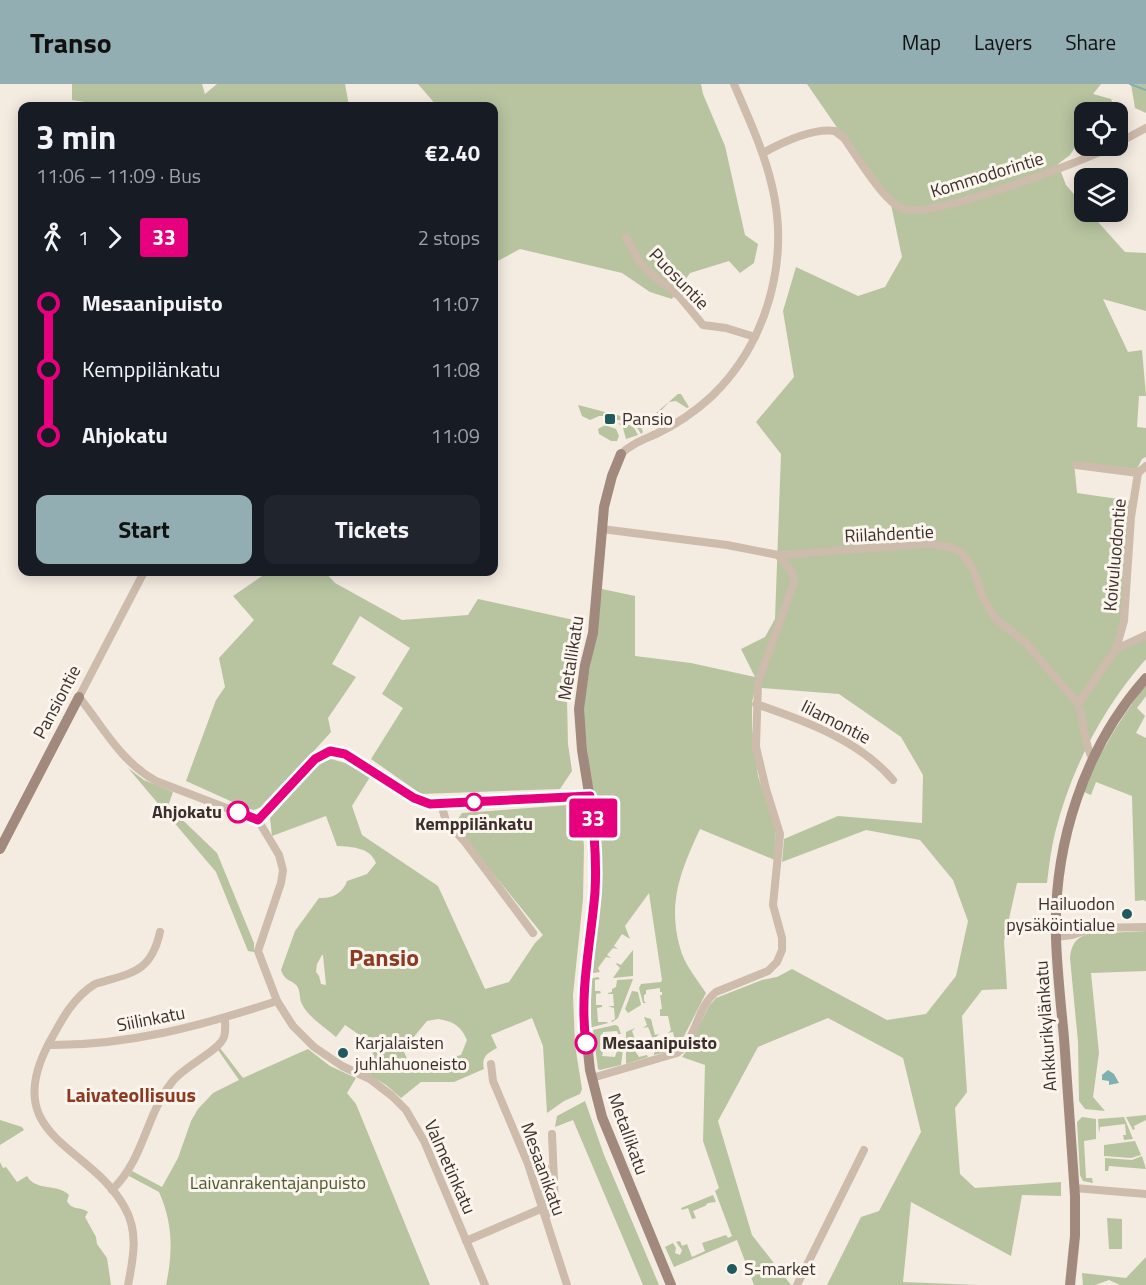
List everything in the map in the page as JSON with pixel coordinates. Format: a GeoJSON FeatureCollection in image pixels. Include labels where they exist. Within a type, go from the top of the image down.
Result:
{"type":"FeatureCollection","features":[{"type":"Feature","properties":{"kind":"street"},"geometry":{"type":"LineString","coordinates":[[621,454],[630,445],[664,429],[711,397],[739,364],[755,337],[772,287],[778,247],[776,207],[763,153],[734,84]]}},
{"type":"Feature","properties":{"kind":"street"},"geometry":{"type":"LineString","coordinates":[[1128,138],[1146,128]]}},
{"type":"Feature","properties":{"kind":"street","name":"Kommodorintie"},"geometry":{"type":"LineString","coordinates":[[763,153],[818,131],[835,131],[844,138],[888,197],[900,208],[913,211],[965,200],[1062,168],[1090,156]]}},
{"type":"Feature","properties":{"kind":"street","name":"Puosuntie"},"geometry":{"type":"LineString","coordinates":[[626,237],[645,268],[679,296],[703,325],[726,328],[755,337]]}},
{"type":"Feature","properties":{"kind":"street","name":"Metallikatu"},"geometry":{"type":"LineString","coordinates":[[621,454],[610,482],[602,529],[592,633],[579,709],[595,840],[596,872],[585,974],[584,1014],[592,1078],[607,1132],[671,1285]]}},
{"type":"Feature","properties":{"kind":"street"},"geometry":{"type":"LineString","coordinates":[[1076,465],[1138,473],[1146,466]]}},
{"type":"Feature","properties":{"kind":"street","name":"Koivuluodontie"},"geometry":{"type":"LineString","coordinates":[[1116,649],[1124,621],[1131,518],[1138,473]]}},
{"type":"Feature","properties":{"kind":"street","name":"Riilahdentie"},"geometry":{"type":"LineString","coordinates":[[602,529],[726,545],[778,555],[928,544],[949,547],[961,552],[973,569],[983,598],[995,618],[1026,643],[1078,704],[1082,716],[1085,744],[1093,760]]}},
{"type":"Feature","properties":{"kind":"street"},"geometry":{"type":"LineString","coordinates":[[592,1078],[681,1050],[711,996],[774,967],[781,955],[782,938],[773,905],[780,834],[756,747],[758,682],[794,582],[792,572],[778,555]]}},
{"type":"Feature","properties":{"kind":"street","name":"Pansiontie"},"geometry":{"type":"LineString","coordinates":[[0,849],[142,576]]}},
{"type":"Feature","properties":{"kind":"street"},"geometry":{"type":"LineString","coordinates":[[1078,704],[1116,649],[1146,635]]}},
{"type":"Feature","properties":{"kind":"street","name":"Ankkurikylänkatu"},"geometry":{"type":"LineString","coordinates":[[1070,1285],[1075,1236],[1074,1188],[1056,937],[1058,890],[1066,834],[1079,792],[1115,717],[1146,678]]}},
{"type":"Feature","properties":{"kind":"street"},"geometry":{"type":"LineString","coordinates":[[79,697],[114,745],[133,766],[145,775],[258,820],[315,759],[330,751],[345,754],[422,802],[441,804],[590,796]]}},
{"type":"Feature","properties":{"kind":"street","name":"Iilamontie"},"geometry":{"type":"LineString","coordinates":[[756,704],[792,716],[833,735],[873,759],[893,780]]}},
{"type":"Feature","properties":{"kind":"street"},"geometry":{"type":"LineString","coordinates":[[441,804],[446,820],[533,933]]}},
{"type":"Feature","properties":{"kind":"street","name":"Valmetinkatu"},"geometry":{"type":"LineString","coordinates":[[258,820],[279,855],[283,870],[281,883],[258,951],[277,1001],[293,1026],[323,1055],[378,1085],[406,1110],[419,1131],[485,1285]]}},
{"type":"Feature","properties":{"kind":"street"},"geometry":{"type":"LineString","coordinates":[[1056,937],[1072,935],[1093,928],[1146,927]]}},
{"type":"Feature","properties":{"kind":"street"},"geometry":{"type":"LineString","coordinates":[[32,1060],[48,1045],[70,1008],[89,987],[136,971],[149,961],[154,953],[160,932]]}},
{"type":"Feature","properties":{"kind":"street","name":"Siilinkatu"},"geometry":{"type":"LineString","coordinates":[[48,1045],[133,1040],[170,1033],[277,1001]]}},
{"type":"Feature","properties":{"kind":"street"},"geometry":{"type":"LineString","coordinates":[[112,1191],[138,1156],[160,1101],[170,1084],[183,1070],[222,1040],[225,1032],[225,1018]]}},
{"type":"Feature","properties":{"kind":"street","name":"Mesaanikatu"},"geometry":{"type":"LineString","coordinates":[[491,1064],[493,1081],[528,1164],[567,1285]]}},
{"type":"Feature","properties":{"kind":"street"},"geometry":{"type":"LineString","coordinates":[[466,1241],[544,1211],[553,1211],[555,1205],[552,1134]]}},
{"type":"Feature","properties":{"kind":"street"},"geometry":{"type":"LineString","coordinates":[[797,1285],[864,1150]]}},
{"type":"Feature","properties":{"kind":"street"},"geometry":{"type":"LineString","coordinates":[[59,1153],[94,1175],[112,1191],[127,1210],[133,1233],[133,1261],[128,1285]]}},
{"type":"Feature","properties":{"kind":"street"},"geometry":{"type":"LineString","coordinates":[[1074,1188],[1146,1194]]}},
{"type":"Feature","properties":{"kind":"green space"},"geometry":{"type":"Polygon","coordinates":[[[72,84],[202,84],[205,94],[217,84],[345,84],[348,102],[85,102],[72,100],[72,84]]]}},
{"type":"Feature","properties":{"kind":"green space"},"geometry":{"type":"Polygon","coordinates":[[[418,84],[701,84],[725,146],[745,235],[758,244],[754,263],[740,273],[729,261],[690,273],[672,299],[650,292],[622,273],[520,249],[498,261],[498,102],[434,102],[418,84]]]}},
{"type":"Feature","properties":{"kind":"green space"},"geometry":{"type":"Polygon","coordinates":[[[807,84],[1101,84],[1093,94],[1111,99],[1112,102],[1074,102],[1074,149],[1058,164],[1066,185],[1074,194],[1074,222],[1098,222],[1125,252],[1146,253],[1146,311],[1103,299],[1128,352],[1142,350],[1146,396],[1139,396],[1137,427],[1146,428],[1146,457],[1142,459],[1137,469],[1074,462],[1077,493],[1132,501],[1121,625],[1115,644],[1146,636],[1146,659],[1115,698],[1079,763],[1055,833],[1047,883],[1017,883],[1004,941],[1007,989],[982,990],[962,1016],[967,1092],[955,1108],[960,1174],[975,1188],[1061,1182],[1061,1196],[1022,1195],[1011,1256],[911,1202],[903,1282],[979,1285],[827,1285],[861,1217],[879,1211],[921,1132],[903,1058],[828,1018],[758,1047],[718,1121],[752,1235],[791,1285],[754,1285],[737,1240],[674,1267],[665,1247],[673,1243],[676,1248],[675,1253],[680,1255],[682,1250],[676,1242],[680,1241],[682,1246],[687,1244],[692,1257],[705,1251],[702,1243],[726,1235],[728,1238],[732,1236],[715,1191],[719,1188],[703,1141],[705,1065],[682,1057],[709,1006],[716,998],[762,980],[777,977],[792,969],[887,1020],[926,1014],[956,976],[968,921],[953,880],[920,840],[866,830],[782,862],[784,839],[838,816],[922,823],[923,775],[901,737],[839,694],[762,688],[757,681],[752,702],[752,728],[758,776],[776,827],[775,860],[700,829],[681,875],[675,905],[675,920],[682,954],[706,993],[679,1046],[671,1050],[676,1046],[673,1032],[668,1033],[671,1030],[668,1016],[660,1016],[662,992],[660,988],[646,990],[644,1001],[646,1003],[643,1003],[639,988],[641,984],[662,980],[649,893],[625,926],[630,939],[622,934],[614,946],[618,949],[613,948],[607,955],[611,958],[606,957],[598,968],[600,972],[593,973],[600,871],[583,711],[602,589],[635,596],[635,656],[691,663],[755,677],[741,649],[765,637],[775,619],[781,454],[756,422],[794,377],[783,311],[796,267],[858,296],[885,287],[902,257],[889,195],[807,84]]]}},
{"type":"Feature","properties":{"kind":"green space"},"geometry":{"type":"Polygon","coordinates":[[[1131,84],[1146,84],[1146,113],[1135,108],[1131,84]]]}},
{"type":"Feature","properties":{"kind":"green space"},"geometry":{"type":"Polygon","coordinates":[[[678,394],[681,394],[689,407],[676,401],[669,402],[657,415],[639,423],[643,432],[641,434],[635,424],[614,419],[613,416],[599,416],[590,420],[582,416],[578,405],[640,421],[656,413],[678,394]]]}},
{"type":"Feature","properties":{"kind":"green space"},"geometry":{"type":"Polygon","coordinates":[[[618,423],[633,426],[638,435],[626,439],[623,428],[618,423]]]}},
{"type":"Feature","properties":{"kind":"green space"},"geometry":{"type":"Polygon","coordinates":[[[605,425],[616,429],[619,436],[617,441],[611,441],[599,434],[598,429],[605,425]]]}},
{"type":"Feature","properties":{"kind":"green space"},"geometry":{"type":"Polygon","coordinates":[[[262,576],[329,576],[335,583],[402,620],[468,615],[478,599],[583,622],[567,700],[568,744],[572,771],[560,789],[421,794],[371,759],[403,708],[382,694],[410,648],[360,616],[332,664],[356,677],[328,718],[331,732],[264,806],[254,810],[246,808],[186,781],[216,700],[225,687],[219,658],[254,620],[233,596],[262,576]]]}},
{"type":"Feature","properties":{"kind":"green space"},"geometry":{"type":"Polygon","coordinates":[[[1146,684],[1146,696],[1137,708],[1145,716],[1136,733],[1146,738],[1146,902],[1144,900],[1135,901],[1132,796],[1096,782],[1091,795],[1084,792],[1111,736],[1146,684]]]}},
{"type":"Feature","properties":{"kind":"green space"},"geometry":{"type":"Polygon","coordinates":[[[331,759],[345,763],[370,777],[352,806],[362,835],[438,886],[485,989],[509,982],[543,935],[454,825],[462,813],[569,805],[580,812],[584,846],[583,899],[573,995],[575,1045],[582,1089],[580,1094],[564,1101],[547,1113],[543,1046],[532,1018],[491,1035],[497,1048],[486,1056],[483,1062],[484,1069],[454,1082],[421,1082],[401,1098],[386,1085],[362,1070],[377,1047],[345,1025],[336,1037],[308,1013],[301,1002],[297,986],[286,978],[281,970],[295,931],[319,898],[336,894],[343,889],[347,881],[367,874],[376,863],[365,851],[337,846],[326,816],[272,836],[270,818],[317,765],[331,759]],[[323,955],[316,972],[321,984],[326,985],[323,955]],[[438,1019],[427,1021],[403,1050],[412,1069],[461,1055],[467,1040],[465,1035],[456,1025],[438,1019]]]}},
{"type":"Feature","properties":{"kind":"green space"},"geometry":{"type":"Polygon","coordinates":[[[128,768],[144,780],[173,792],[168,806],[217,853],[254,943],[254,952],[248,951],[216,872],[128,768]]]}},
{"type":"Feature","properties":{"kind":"green space"},"geometry":{"type":"Polygon","coordinates":[[[1146,931],[1146,971],[1091,973],[1099,1053],[1093,1097],[1105,1111],[1085,1109],[1079,1101],[1078,1042],[1071,950],[1077,940],[1087,934],[1146,931]]]}},
{"type":"Feature","properties":{"kind":"green space"},"geometry":{"type":"Polygon","coordinates":[[[633,950],[633,976],[613,978],[620,968],[616,964],[621,965],[633,950]]]}},
{"type":"Feature","properties":{"kind":"green space"},"geometry":{"type":"Polygon","coordinates":[[[598,977],[600,979],[595,980],[595,991],[601,993],[596,994],[596,1005],[602,1005],[602,1007],[597,1008],[598,1022],[608,1023],[589,1028],[589,979],[598,977]]]}},
{"type":"Feature","properties":{"kind":"green space"},"geometry":{"type":"Polygon","coordinates":[[[633,979],[618,1018],[612,1022],[615,1019],[614,1008],[608,1006],[614,1006],[613,994],[608,993],[616,987],[617,980],[633,979]]]}},
{"type":"Feature","properties":{"kind":"green space"},"geometry":{"type":"Polygon","coordinates":[[[632,991],[638,992],[641,1005],[628,1013],[625,1009],[632,991]]]}},
{"type":"Feature","properties":{"kind":"green space"},"geometry":{"type":"Polygon","coordinates":[[[644,1017],[651,1019],[655,1035],[659,1034],[656,1037],[660,1050],[664,1049],[666,1052],[654,1055],[658,1050],[654,1039],[650,1040],[652,1037],[648,1027],[643,1028],[647,1025],[644,1017]]]}},
{"type":"Feature","properties":{"kind":"green space"},"geometry":{"type":"Polygon","coordinates":[[[618,1026],[621,1034],[617,1031],[603,1032],[600,1043],[604,1048],[602,1056],[615,1057],[618,1048],[623,1049],[621,1065],[600,1070],[593,1030],[618,1026]]]}},
{"type":"Feature","properties":{"kind":"green space"},"geometry":{"type":"Polygon","coordinates":[[[635,1028],[632,1031],[636,1042],[641,1041],[638,1044],[639,1048],[635,1049],[635,1045],[630,1044],[626,1047],[626,1032],[635,1028]]]}},
{"type":"Feature","properties":{"kind":"green space","name":"Laivanrakentajanpuisto"},"geometry":{"type":"Polygon","coordinates":[[[220,1048],[243,1078],[308,1049],[330,1066],[356,1078],[347,1093],[356,1104],[430,1285],[166,1285],[170,1261],[170,1238],[164,1204],[159,1192],[129,1176],[132,1171],[162,1187],[178,1158],[191,1121],[198,1109],[213,1093],[239,1080],[218,1050],[220,1048]]]}},
{"type":"Feature","properties":{"kind":"green space"},"geometry":{"type":"Polygon","coordinates":[[[626,1049],[635,1051],[639,1057],[647,1055],[648,1057],[626,1064],[626,1049]]]}},
{"type":"Feature","properties":{"kind":"green space"},"geometry":{"type":"Polygon","coordinates":[[[585,1101],[604,1155],[659,1285],[643,1285],[573,1120],[555,1127],[557,1116],[585,1101]]]}},
{"type":"Feature","properties":{"kind":"green space"},"geometry":{"type":"Polygon","coordinates":[[[1146,1115],[1146,1120],[1134,1126],[1133,1130],[1126,1117],[1146,1115]]]}},
{"type":"Feature","properties":{"kind":"green space"},"geometry":{"type":"Polygon","coordinates":[[[1082,1117],[1096,1119],[1096,1139],[1084,1141],[1086,1178],[1092,1178],[1093,1183],[1083,1181],[1080,1175],[1077,1122],[1082,1117]]]}},
{"type":"Feature","properties":{"kind":"green space"},"geometry":{"type":"Polygon","coordinates":[[[1124,1117],[1133,1139],[1124,1140],[1125,1124],[1100,1127],[1099,1133],[1098,1119],[1124,1117]]]}},
{"type":"Feature","properties":{"kind":"green space"},"geometry":{"type":"Polygon","coordinates":[[[0,1120],[22,1127],[24,1130],[0,1145],[0,1120]]]}},
{"type":"Feature","properties":{"kind":"green space"},"geometry":{"type":"Polygon","coordinates":[[[1135,1141],[1141,1155],[1131,1158],[1104,1156],[1104,1145],[1135,1141]]]}},
{"type":"Feature","properties":{"kind":"green space"},"geometry":{"type":"Polygon","coordinates":[[[1142,1156],[1146,1169],[1109,1166],[1108,1171],[1105,1171],[1105,1158],[1132,1160],[1142,1156]]]}},
{"type":"Feature","properties":{"kind":"green space"},"geometry":{"type":"Polygon","coordinates":[[[0,1162],[17,1182],[27,1176],[36,1184],[64,1191],[69,1195],[67,1201],[71,1206],[88,1212],[85,1217],[96,1237],[97,1244],[107,1258],[111,1285],[0,1285],[0,1162]]]}},
{"type":"Feature","properties":{"kind":"green space"},"geometry":{"type":"Polygon","coordinates":[[[549,1165],[552,1202],[548,1208],[545,1206],[536,1171],[549,1165]]]}},
{"type":"Feature","properties":{"kind":"green space"},"geometry":{"type":"Polygon","coordinates":[[[713,1195],[716,1202],[708,1203],[693,1211],[696,1218],[692,1219],[688,1208],[682,1210],[681,1208],[713,1195]]]}},
{"type":"Feature","properties":{"kind":"green space"},"geometry":{"type":"Polygon","coordinates":[[[1107,1218],[1122,1219],[1122,1249],[1109,1249],[1107,1218]]]}},
{"type":"Feature","properties":{"kind":"green space"},"geometry":{"type":"Polygon","coordinates":[[[1146,1257],[1146,1285],[1120,1285],[1109,1280],[1095,1285],[1083,1285],[1082,1273],[1126,1278],[1146,1257]]]}},
{"type":"Feature","properties":{"kind":"water"},"geometry":{"type":"Polygon","coordinates":[[[1108,1070],[1114,1074],[1119,1083],[1109,1085],[1109,1081],[1102,1080],[1102,1075],[1108,1070]]]}},
{"type":"Feature","properties":{"kind":"waterway"},"geometry":{"type":"LineString","coordinates":[[1130,84],[1146,90]]}},
{"type":"Feature","properties":{"kind":"bus line","name":"33"},"geometry":{"type":"LineString","coordinates":[[238,812],[258,820],[315,759],[330,751],[345,754],[414,798],[430,804],[590,796],[596,872],[585,974],[586,1043]]}},
{"type":"Feature","properties":{"kind":"place","name":"Pansio"},"geometry":{"type":"Point","coordinates":[610,419]}},
{"type":"Feature","properties":{"kind":"place","name":"Kemppilänkatu"},"geometry":{"type":"Point","coordinates":[474,802]}},
{"type":"Feature","properties":{"kind":"place","name":"Ahjokatu"},"geometry":{"type":"Point","coordinates":[238,812]}},
{"type":"Feature","properties":{"kind":"place","name":"Hailuodon pysäköintialue"},"geometry":{"type":"Point","coordinates":[1127,914]}},
{"type":"Feature","properties":{"kind":"place","name":"Mesaanipuisto"},"geometry":{"type":"Point","coordinates":[586,1043]}},
{"type":"Feature","properties":{"kind":"place","name":"Karjalaisten juhlahuoneisto"},"geometry":{"type":"Point","coordinates":[343,1053]}},
{"type":"Feature","properties":{"kind":"place","name":"S-market"},"geometry":{"type":"Point","coordinates":[732,1269]}},
{"type":"Feature","properties":{"kind":"district","name":"Pansio"},"geometry":{"type":"Point","coordinates":[384,958]}},
{"type":"Feature","properties":{"kind":"district","name":"Laivateollisuus"},"geometry":{"type":"Point","coordinates":[131,1095]}}]}
